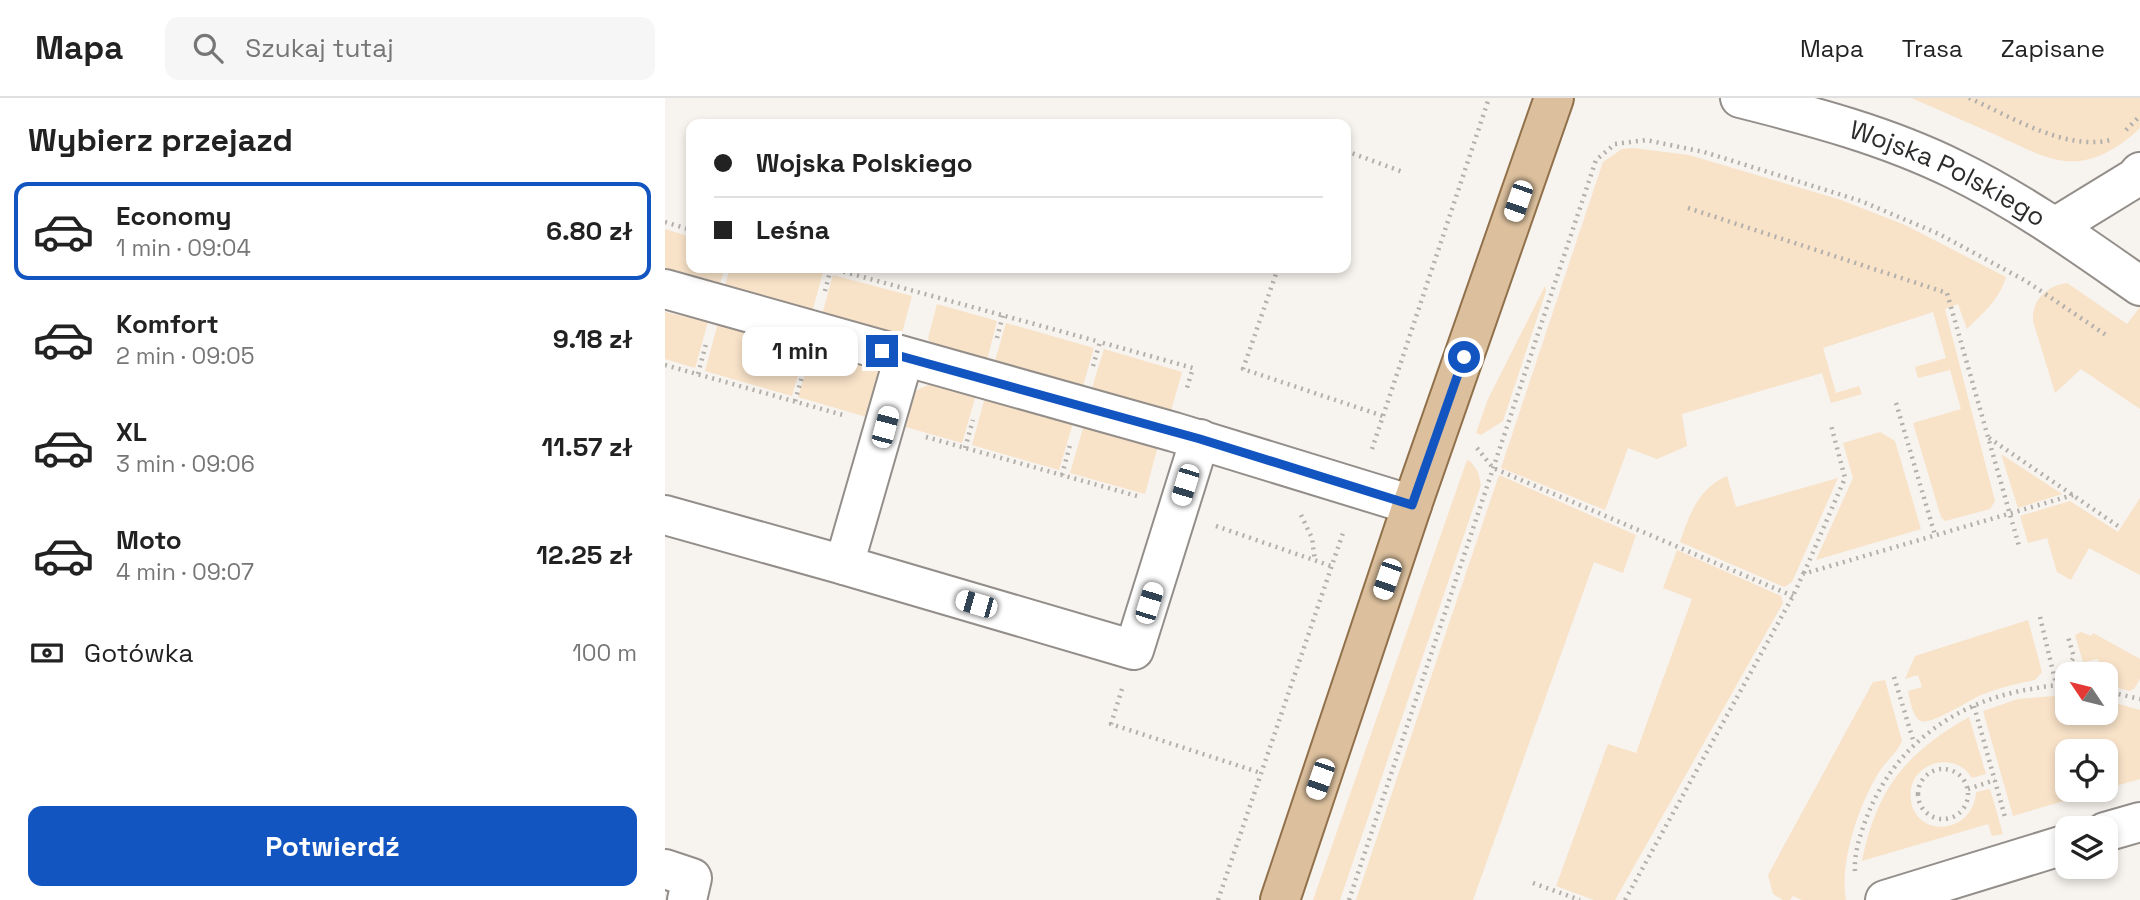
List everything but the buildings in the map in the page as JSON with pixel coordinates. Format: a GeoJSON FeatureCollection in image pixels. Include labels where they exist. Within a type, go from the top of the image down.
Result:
{"type":"FeatureCollection","features":[{"type":"Feature","properties":{"kind":"main road"},"geometry":{"type":"LineString","coordinates":[[1280,900],[1412,505],[1554,98]]}},
{"type":"Feature","properties":{"kind":"street","name":"Wojska Polskiego"},"geometry":{"type":"LineString","coordinates":[[1740,98],[1887,142],[1953,169],[2055,227],[2140,286]]}},
{"type":"Feature","properties":{"kind":"street"},"geometry":{"type":"LineString","coordinates":[[2055,227],[2140,172]]}},
{"type":"Feature","properties":{"kind":"street"},"geometry":{"type":"LineString","coordinates":[[665,289],[1187,435],[1412,505]]}},
{"type":"Feature","properties":{"kind":"street"},"geometry":{"type":"LineString","coordinates":[[844,565],[905,357]]}},
{"type":"Feature","properties":{"kind":"street"},"geometry":{"type":"LineString","coordinates":[[665,515],[1134,650],[1178,508],[1187,435]]}},
{"type":"Feature","properties":{"kind":"street"},"geometry":{"type":"LineString","coordinates":[[2118,828],[2140,822]]}},
{"type":"Feature","properties":{"kind":"street"},"geometry":{"type":"LineString","coordinates":[[1871,890],[2017,859],[2055,848]]}},
{"type":"Feature","properties":{"kind":"street"},"geometry":{"type":"LineString","coordinates":[[665,869],[692,878],[687,900]]}},
{"type":"Feature","properties":{"kind":"path"},"geometry":{"type":"LineString","coordinates":[[1369,460],[1489,98]]}},
{"type":"Feature","properties":{"kind":"path"},"geometry":{"type":"LineString","coordinates":[[1969,98],[2066,140],[2086,143],[2108,141],[2128,130],[2140,116]]}},
{"type":"Feature","properties":{"kind":"path"},"geometry":{"type":"LineString","coordinates":[[1349,900],[1596,160],[1615,144],[1646,140],[1704,152],[1861,201],[1939,234],[2026,281],[2106,335]]}},
{"type":"Feature","properties":{"kind":"path"},"geometry":{"type":"LineString","coordinates":[[1351,154],[1403,172]]}},
{"type":"Feature","properties":{"kind":"path"},"geometry":{"type":"LineString","coordinates":[[1688,208],[1947,293],[2019,547]]}},
{"type":"Feature","properties":{"kind":"path"},"geometry":{"type":"LineString","coordinates":[[665,222],[686,228]]}},
{"type":"Feature","properties":{"kind":"path"},"geometry":{"type":"LineString","coordinates":[[848,273],[1193,368],[1187,435]]}},
{"type":"Feature","properties":{"kind":"path"},"geometry":{"type":"LineString","coordinates":[[1276,273],[1243,369],[1383,416]]}},
{"type":"Feature","properties":{"kind":"path"},"geometry":{"type":"LineString","coordinates":[[1082,406],[1100,342]]}},
{"type":"Feature","properties":{"kind":"path"},"geometry":{"type":"LineString","coordinates":[[665,365],[1178,508],[1194,519],[1331,566]]}},
{"type":"Feature","properties":{"kind":"path"},"geometry":{"type":"LineString","coordinates":[[1896,403],[1935,535]]}},
{"type":"Feature","properties":{"kind":"path"},"geometry":{"type":"LineString","coordinates":[[1625,900],[1793,596],[1845,478],[1831,425]]}},
{"type":"Feature","properties":{"kind":"path"},"geometry":{"type":"LineString","coordinates":[[1988,438],[2118,526]]}},
{"type":"Feature","properties":{"kind":"path"},"geometry":{"type":"LineString","coordinates":[[1476,448],[1493,468],[1793,596]]}},
{"type":"Feature","properties":{"kind":"path"},"geometry":{"type":"LineString","coordinates":[[1803,574],[2073,495]]}},
{"type":"Feature","properties":{"kind":"path"},"geometry":{"type":"LineString","coordinates":[[1218,900],[1348,517]]}},
{"type":"Feature","properties":{"kind":"path"},"geometry":{"type":"LineString","coordinates":[[2039,617],[2055,680]]}},
{"type":"Feature","properties":{"kind":"path"},"geometry":{"type":"LineString","coordinates":[[2068,637],[2074,657],[2071,662]]}},
{"type":"Feature","properties":{"kind":"path"},"geometry":{"type":"LineString","coordinates":[[1134,650],[1111,724],[1261,773]]}},
{"type":"Feature","properties":{"kind":"path"},"geometry":{"type":"LineString","coordinates":[[1894,677],[1915,743]]}},
{"type":"Feature","properties":{"kind":"path"},"geometry":{"type":"LineString","coordinates":[[1871,890],[1854,867],[1861,832],[1874,798],[1893,766],[1915,743],[1940,724],[1973,706],[2010,693],[2055,684]]}},
{"type":"Feature","properties":{"kind":"path"},"geometry":{"type":"LineString","coordinates":[[2118,694],[2140,699]]}},
{"type":"Feature","properties":{"kind":"path"},"geometry":{"type":"LineString","coordinates":[[1973,706],[2017,859]]}},
{"type":"Feature","properties":{"kind":"path"},"geometry":{"type":"LineString","coordinates":[[1937,770],[1953,771],[1968,789],[1966,806],[1961,813],[1945,820],[1929,815],[1919,801],[1918,793],[1924,778],[1937,770]]}},
{"type":"Feature","properties":{"kind":"path"},"geometry":{"type":"LineString","coordinates":[[1968,789],[1995,780]]}},
{"type":"Feature","properties":{"kind":"path"},"geometry":{"type":"LineString","coordinates":[[1533,883],[1580,900]]}},
{"type":"Feature","properties":{"kind":"shaded area"},"geometry":{"type":"Polygon","coordinates":[[[1911,98],[2140,98],[2140,128],[2104,154],[2087,160],[2057,160],[1911,98]]]}},
{"type":"Feature","properties":{"kind":"shaded area"},"geometry":{"type":"Polygon","coordinates":[[[1622,149],[1689,155],[1841,200],[1905,225],[2006,277],[1995,299],[1967,329],[1958,304],[1945,309],[1995,501],[1990,509],[1945,521],[1941,517],[1913,423],[1961,409],[1950,370],[1918,378],[1915,367],[1946,358],[1933,312],[1823,348],[1836,393],[1859,386],[1862,394],[1831,403],[1822,373],[1682,414],[1687,446],[1657,459],[1628,448],[1605,510],[1501,468],[1603,162],[1622,149]]]}},
{"type":"Feature","properties":{"kind":"shaded area"},"geometry":{"type":"Polygon","coordinates":[[[665,229],[686,235],[686,273],[723,273],[717,293],[671,277],[665,267],[665,229]]]}},
{"type":"Feature","properties":{"kind":"shaded area"},"geometry":{"type":"Polygon","coordinates":[[[729,273],[823,273],[810,320],[722,296],[729,273]]]}},
{"type":"Feature","properties":{"kind":"shaded area"},"geometry":{"type":"Polygon","coordinates":[[[833,275],[912,296],[899,344],[820,322],[833,275]]]}},
{"type":"Feature","properties":{"kind":"shaded area"},"geometry":{"type":"Polygon","coordinates":[[[2067,283],[2127,324],[2140,307],[2140,409],[2081,369],[2055,393],[2033,321],[2033,313],[2042,295],[2053,287],[2067,283]]]}},
{"type":"Feature","properties":{"kind":"shaded area"},"geometry":{"type":"Polygon","coordinates":[[[1545,286],[1546,291],[1503,421],[1481,435],[1476,433],[1488,399],[1545,286]]]}},
{"type":"Feature","properties":{"kind":"shaded area"},"geometry":{"type":"Polygon","coordinates":[[[937,304],[997,321],[985,368],[934,349],[928,338],[937,304]]]}},
{"type":"Feature","properties":{"kind":"shaded area"},"geometry":{"type":"Polygon","coordinates":[[[665,312],[708,322],[695,368],[665,359],[665,312]]]}},
{"type":"Feature","properties":{"kind":"shaded area"},"geometry":{"type":"Polygon","coordinates":[[[718,323],[806,348],[792,396],[705,371],[718,323]]]}},
{"type":"Feature","properties":{"kind":"shaded area"},"geometry":{"type":"Polygon","coordinates":[[[1006,323],[1094,348],[1080,396],[992,371],[1006,323]]]}},
{"type":"Feature","properties":{"kind":"shaded area"},"geometry":{"type":"Polygon","coordinates":[[[1104,349],[1182,372],[1170,414],[1091,391],[1104,349]]]}},
{"type":"Feature","properties":{"kind":"shaded area"},"geometry":{"type":"Polygon","coordinates":[[[812,350],[891,373],[877,420],[798,397],[812,350]]]}},
{"type":"Feature","properties":{"kind":"shaded area"},"geometry":{"type":"Polygon","coordinates":[[[932,384],[976,395],[962,443],[902,426],[913,394],[932,384]]]}},
{"type":"Feature","properties":{"kind":"shaded area"},"geometry":{"type":"Polygon","coordinates":[[[985,397],[1073,423],[1059,470],[972,445],[985,397]]]}},
{"type":"Feature","properties":{"kind":"shaded area"},"geometry":{"type":"Polygon","coordinates":[[[1084,425],[1158,446],[1145,494],[1070,473],[1084,425]]]}},
{"type":"Feature","properties":{"kind":"shaded area"},"geometry":{"type":"Polygon","coordinates":[[[1880,432],[1895,441],[1921,529],[1816,560],[1853,478],[1843,443],[1880,432]]]}},
{"type":"Feature","properties":{"kind":"shaded area"},"geometry":{"type":"Polygon","coordinates":[[[2001,454],[2062,494],[2018,508],[2001,454]]]}},
{"type":"Feature","properties":{"kind":"shaded area"},"geometry":{"type":"Polygon","coordinates":[[[1467,460],[1478,472],[1481,485],[1340,900],[1313,900],[1467,460]]]}},
{"type":"Feature","properties":{"kind":"shaded area"},"geometry":{"type":"Polygon","coordinates":[[[1499,475],[1636,535],[1623,573],[1594,562],[1473,900],[1356,900],[1499,475]]]}},
{"type":"Feature","properties":{"kind":"shaded area"},"geometry":{"type":"Polygon","coordinates":[[[1727,476],[1736,507],[1838,478],[1792,582],[1784,587],[1680,542],[1696,503],[1717,481],[1727,476]]]}},
{"type":"Feature","properties":{"kind":"shaded area"},"geometry":{"type":"Polygon","coordinates":[[[2140,498],[2140,575],[2089,548],[2071,580],[2057,572],[2047,538],[2028,543],[2020,516],[2070,501],[2118,532],[2140,498]]]}},
{"type":"Feature","properties":{"kind":"shaded area"},"geometry":{"type":"Polygon","coordinates":[[[1677,550],[1781,596],[1783,603],[1615,900],[1594,900],[1556,886],[1608,744],[1636,753],[1692,599],[1663,588],[1677,550]]]}},
{"type":"Feature","properties":{"kind":"shaded area"},"geometry":{"type":"Polygon","coordinates":[[[2028,620],[2042,672],[2035,680],[1981,695],[1933,719],[1921,721],[1915,716],[1908,691],[1922,687],[1918,675],[1905,679],[1915,656],[2028,620]]]}},
{"type":"Feature","properties":{"kind":"shaded area"},"geometry":{"type":"Polygon","coordinates":[[[2081,632],[2091,636],[2093,633],[2140,659],[2140,679],[2134,689],[2129,691],[2118,688],[2118,662],[2099,662],[2098,659],[2083,662],[2075,635],[2081,632]]]}},
{"type":"Feature","properties":{"kind":"shaded area"},"geometry":{"type":"Polygon","coordinates":[[[1885,680],[1902,741],[1872,785],[1852,834],[1845,869],[1846,900],[1802,900],[1793,896],[1790,900],[1783,900],[1773,894],[1768,875],[1873,682],[1885,680]]]}},
{"type":"Feature","properties":{"kind":"shaded area"},"geometry":{"type":"Polygon","coordinates":[[[2055,696],[2055,725],[2118,725],[2118,704],[2140,710],[2140,779],[2118,785],[2118,739],[2055,739],[2055,802],[2060,802],[2013,816],[1983,711],[2018,699],[2055,696]]]}},
{"type":"Feature","properties":{"kind":"shaded area"},"geometry":{"type":"Polygon","coordinates":[[[1969,717],[1986,774],[1972,778],[1964,769],[1954,764],[1933,764],[1915,778],[1911,788],[1911,801],[1924,822],[1945,826],[1966,816],[1973,806],[1976,792],[1990,789],[2003,834],[1992,836],[1988,824],[1862,861],[1876,813],[1897,775],[1928,744],[1969,717]]]}},
{"type":"Feature","properties":{"kind":"route"},"geometry":{"type":"LineString","coordinates":[[882,351],[1200,439],[1412,505],[1464,357]]}}]}
